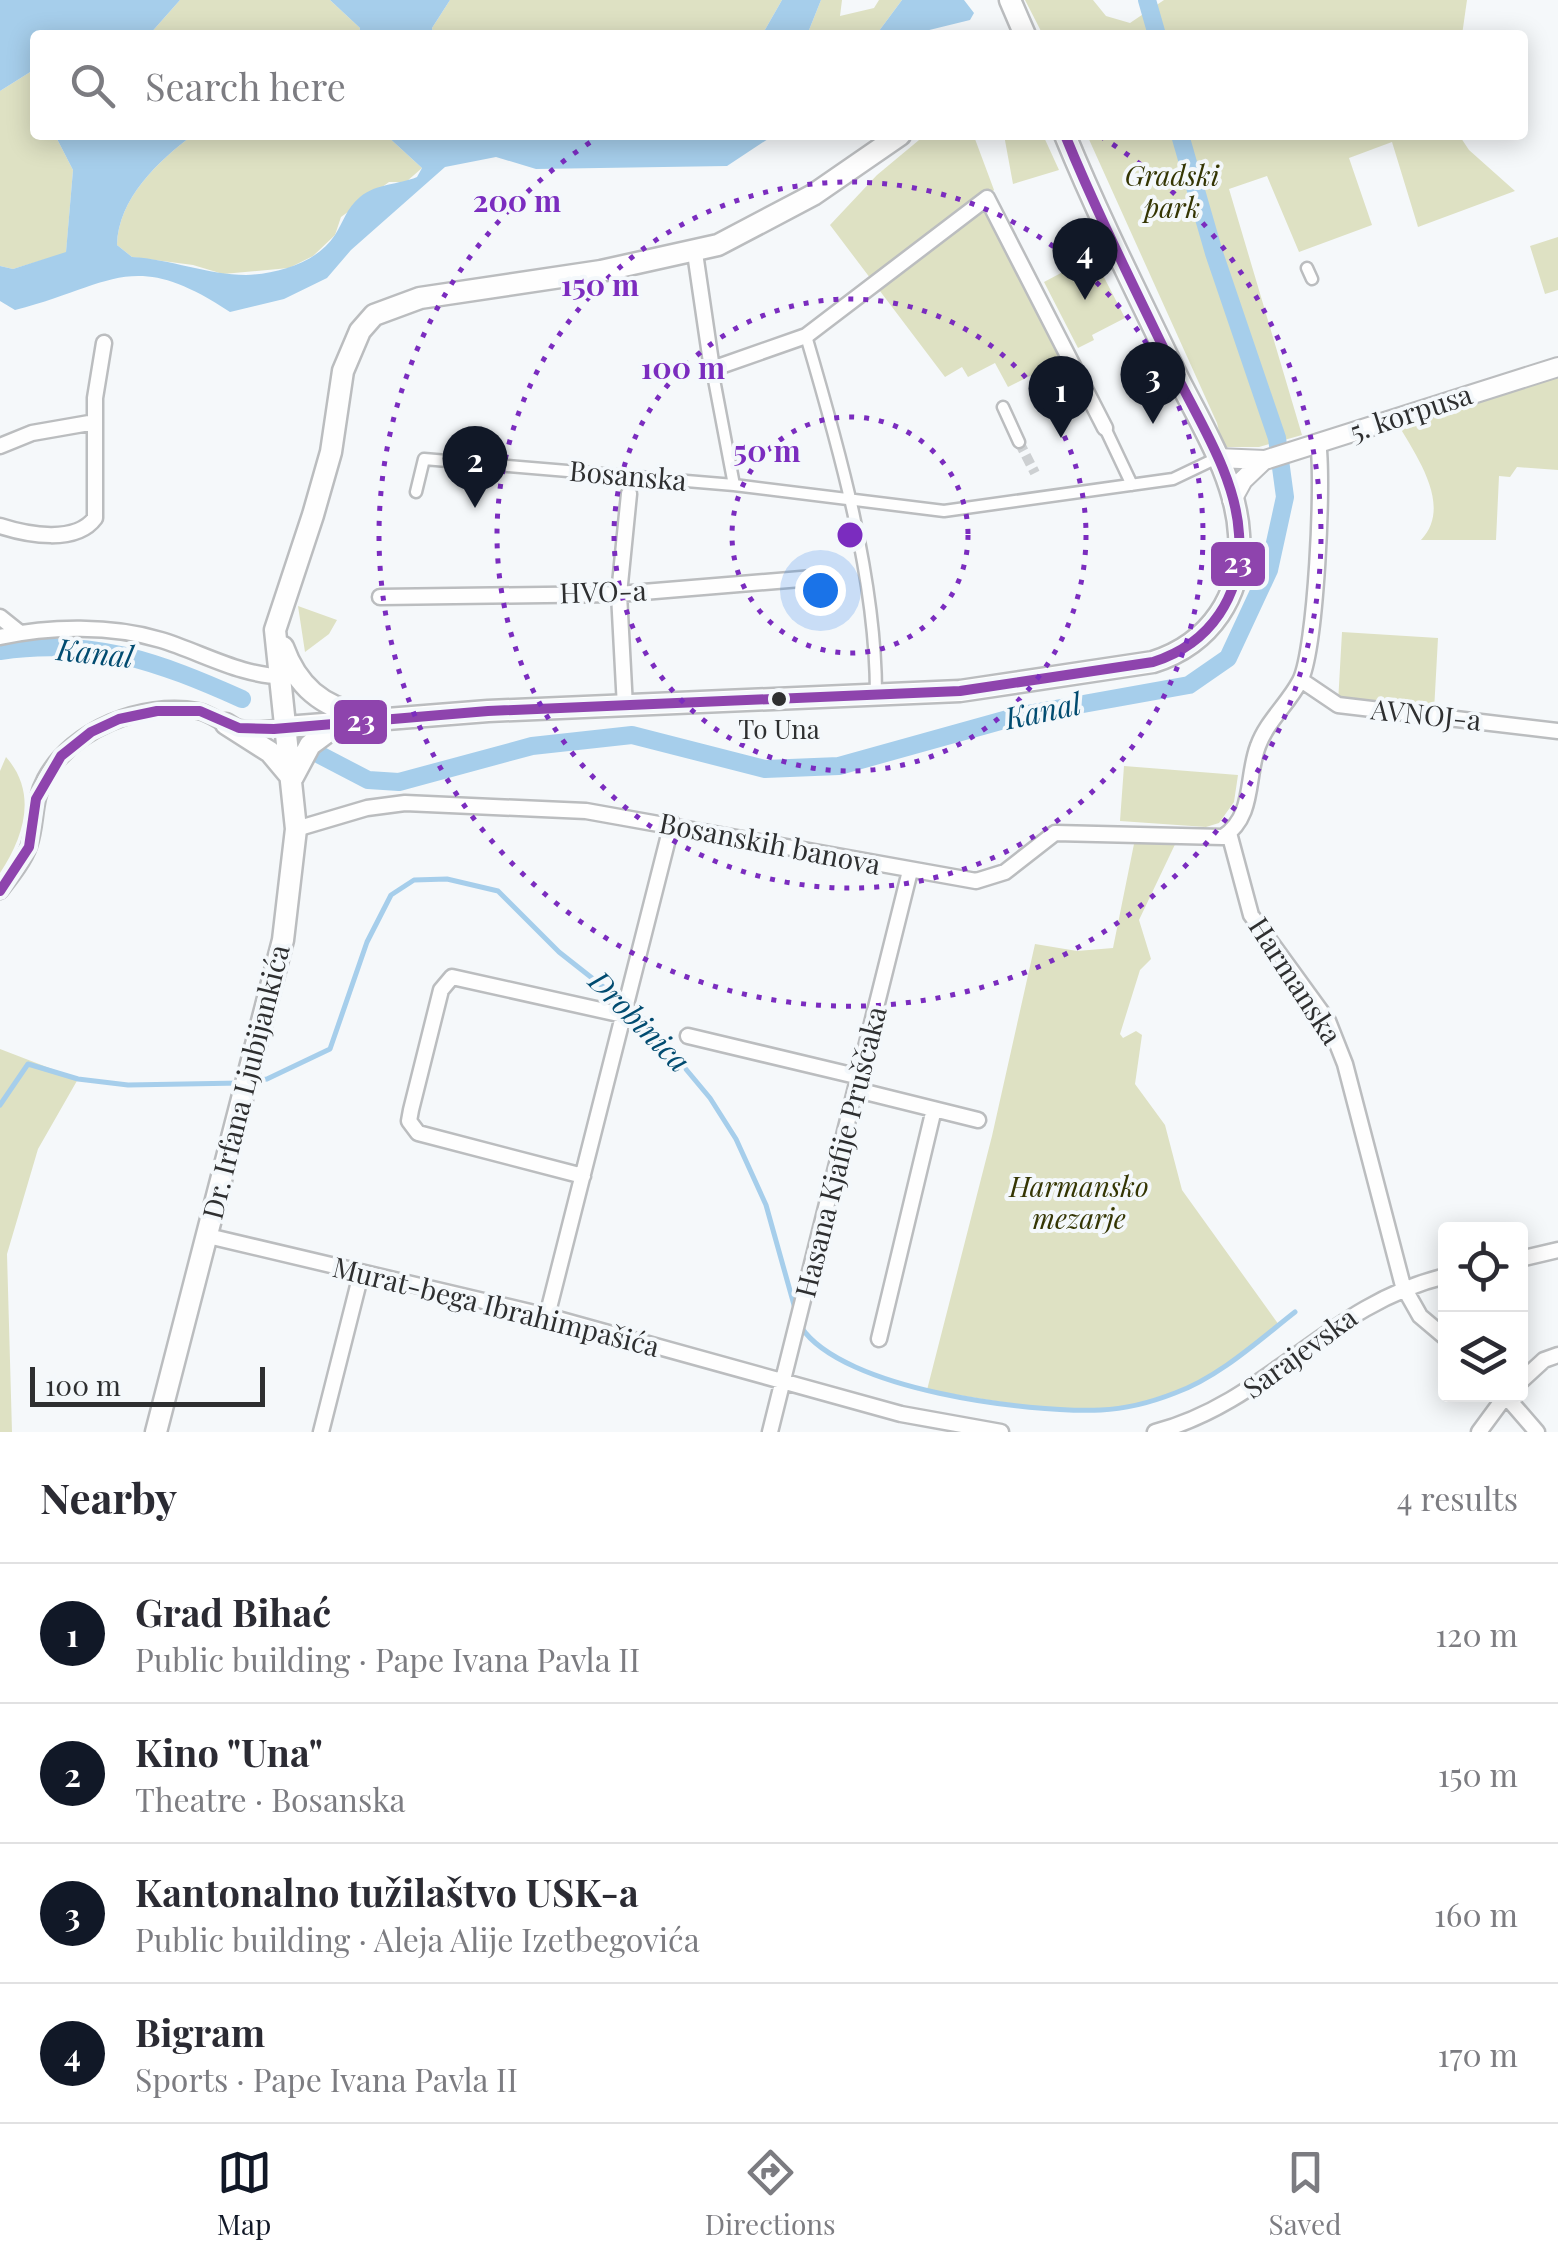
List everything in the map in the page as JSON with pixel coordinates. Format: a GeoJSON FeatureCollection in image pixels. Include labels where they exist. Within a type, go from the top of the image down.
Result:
{"type":"FeatureCollection","features":[{"type":"Feature","properties":{"kind":"main road"},"geometry":{"type":"LineString","coordinates":[[1012,5],[1022,30]]}},
{"type":"Feature","properties":{"kind":"main road","name":"Dr. Irfana Ljubijankića"},"geometry":{"type":"LineString","coordinates":[[156,1432],[283,940],[296,829],[286,728],[287,676],[274,645],[278,618],[331,452],[343,371],[360,331],[388,308],[443,294],[696,253],[813,195],[893,140]]}},
{"type":"Feature","properties":{"kind":"main road"},"geometry":{"type":"LineString","coordinates":[[286,728],[378,718],[960,692],[1075,676],[1177,654],[1206,634],[1219,618],[1235,576],[1240,537],[1232,500],[1217,458],[1067,140]]}},
{"type":"Feature","properties":{"kind":"main road"},"geometry":{"type":"LineString","coordinates":[[287,676],[342,711],[378,718]]}},
{"type":"Feature","properties":{"kind":"main road"},"geometry":{"type":"LineString","coordinates":[[226,724],[270,752],[292,779],[310,744],[344,722]]}},
{"type":"Feature","properties":{"kind":"street"},"geometry":{"type":"LineString","coordinates":[[712,369],[806,336],[987,198],[1132,485]]}},
{"type":"Feature","properties":{"kind":"street"},"geometry":{"type":"LineString","coordinates":[[696,253],[734,486]]}},
{"type":"Feature","properties":{"kind":"street"},"geometry":{"type":"LineString","coordinates":[[806,336],[848,500],[876,638],[876,694]]}},
{"type":"Feature","properties":{"kind":"street"},"geometry":{"type":"LineString","coordinates":[[0,526],[47,535],[88,527],[97,504],[97,369],[104,343]]}},
{"type":"Feature","properties":{"kind":"street","name":"5. korpusa"},"geometry":{"type":"LineString","coordinates":[[1217,458],[1264,460],[1558,367]]}},
{"type":"Feature","properties":{"kind":"street"},"geometry":{"type":"LineString","coordinates":[[1003,407],[1019,442]]}},
{"type":"Feature","properties":{"kind":"street"},"geometry":{"type":"LineString","coordinates":[[0,446],[32,433],[95,422]]}},
{"type":"Feature","properties":{"kind":"street"},"geometry":{"type":"LineString","coordinates":[[1230,833],[1244,812],[1256,748],[1301,680],[1309,640],[1310,445]]}},
{"type":"Feature","properties":{"kind":"street","name":"Bosanska"},"geometry":{"type":"LineString","coordinates":[[416,492],[424,460],[734,486],[944,511],[1173,480],[1217,458]]}},
{"type":"Feature","properties":{"kind":"street"},"geometry":{"type":"LineString","coordinates":[[1232,500],[1243,480],[1264,460]]}},
{"type":"Feature","properties":{"kind":"street"},"geometry":{"type":"LineString","coordinates":[[624,707],[619,594],[630,476]]}},
{"type":"Feature","properties":{"kind":"street","name":"HVO-a"},"geometry":{"type":"LineString","coordinates":[[380,597],[619,594],[825,576]]}},
{"type":"Feature","properties":{"kind":"street"},"geometry":{"type":"LineString","coordinates":[[0,617],[20,633]]}},
{"type":"Feature","properties":{"kind":"street"},"geometry":{"type":"LineString","coordinates":[[0,638],[20,633],[90,630],[158,639],[231,666],[287,676]]}},
{"type":"Feature","properties":{"kind":"street","name":"AVNOJ-a"},"geometry":{"type":"LineString","coordinates":[[1301,680],[1338,705],[1558,730]]}},
{"type":"Feature","properties":{"kind":"street"},"geometry":{"type":"LineString","coordinates":[[0,891],[29,847],[36,798],[46,776],[74,744],[119,719],[157,711],[200,712],[252,730],[286,728]]}},
{"type":"Feature","properties":{"kind":"street","name":"Bosanskih banova"},"geometry":{"type":"LineString","coordinates":[[296,829],[367,808],[405,803],[586,811],[672,823],[910,872],[976,881],[993,878],[1020,862],[1044,838],[1068,831],[1214,839],[1230,833]]}},
{"type":"Feature","properties":{"kind":"street"},"geometry":{"type":"LineString","coordinates":[[547,1316],[672,823]]}},
{"type":"Feature","properties":{"kind":"street","name":"Harmanska"},"geometry":{"type":"LineString","coordinates":[[1230,833],[1251,915],[1328,1021],[1346,1064],[1402,1286],[1420,1316],[1438,1331]]}},
{"type":"Feature","properties":{"kind":"street","name":"Hasana Kjafije Pruščaka"},"geometry":{"type":"LineString","coordinates":[[770,1432],[910,872]]}},
{"type":"Feature","properties":{"kind":"street"},"geometry":{"type":"LineString","coordinates":[[583,1176],[418,1133],[409,1121],[410,1110],[441,990],[452,977],[624,1012]]}},
{"type":"Feature","properties":{"kind":"street"},"geometry":{"type":"LineString","coordinates":[[688,1036],[978,1120]]}},
{"type":"Feature","properties":{"kind":"street"},"geometry":{"type":"LineString","coordinates":[[879,1339],[934,1109]]}},
{"type":"Feature","properties":{"kind":"street","name":"Murat-bega Ibrahimpašića"},"geometry":{"type":"LineString","coordinates":[[208,1236],[547,1316],[784,1380]]}},
{"type":"Feature","properties":{"kind":"street"},"geometry":{"type":"LineString","coordinates":[[1528,1257],[1558,1250]]}},
{"type":"Feature","properties":{"kind":"street"},"geometry":{"type":"LineString","coordinates":[[321,1432],[361,1274]]}},
{"type":"Feature","properties":{"kind":"street","name":"Sarajevska"},"geometry":{"type":"LineString","coordinates":[[1156,1432],[1193,1422],[1237,1400],[1322,1334],[1402,1286],[1438,1278]]}},
{"type":"Feature","properties":{"kind":"street"},"geometry":{"type":"LineString","coordinates":[[1528,1375],[1544,1360],[1558,1355]]}},
{"type":"Feature","properties":{"kind":"street"},"geometry":{"type":"LineString","coordinates":[[784,1380],[901,1414],[1001,1432]]}},
{"type":"Feature","properties":{"kind":"street"},"geometry":{"type":"LineString","coordinates":[[1480,1432],[1500,1402]]}},
{"type":"Feature","properties":{"kind":"street"},"geometry":{"type":"LineString","coordinates":[[1511,1402],[1537,1432]]}},
{"type":"Feature","properties":{"kind":"green space"},"geometry":{"type":"Polygon","coordinates":[[[180,0],[330,0],[360,28],[360,30],[153,30],[180,0]]]}},
{"type":"Feature","properties":{"kind":"green space"},"geometry":{"type":"Polygon","coordinates":[[[450,0],[782,0],[765,30],[432,28],[450,0]]]}},
{"type":"Feature","properties":{"kind":"green space"},"geometry":{"type":"Polygon","coordinates":[[[821,0],[842,0],[840,16],[874,8],[879,0],[902,0],[880,30],[809,30],[821,0]]]}},
{"type":"Feature","properties":{"kind":"green space"},"geometry":{"type":"Polygon","coordinates":[[[1025,0],[1093,0],[1106,16],[1130,23],[1164,0],[1467,0],[1463,30],[1040,30],[1025,0]]]}},
{"type":"Feature","properties":{"kind":"green space"},"geometry":{"type":"Polygon","coordinates":[[[30,72],[30,140],[58,140],[73,170],[66,253],[13,269],[0,266],[0,91],[30,72]]]}},
{"type":"Feature","properties":{"kind":"green space"},"geometry":{"type":"Polygon","coordinates":[[[187,140],[391,140],[422,168],[406,182],[389,182],[341,217],[335,235],[313,256],[289,268],[223,274],[193,265],[132,257],[117,245],[124,212],[132,197],[166,157],[187,140]]]}},
{"type":"Feature","properties":{"kind":"green space"},"geometry":{"type":"Polygon","coordinates":[[[919,140],[975,140],[994,190],[987,199],[1070,356],[1008,387],[995,363],[968,377],[962,367],[945,377],[830,225],[877,175],[919,140]]]}},
{"type":"Feature","properties":{"kind":"green space"},"geometry":{"type":"Polygon","coordinates":[[[1005,140],[1045,140],[1059,170],[1013,184],[1005,140]]]}},
{"type":"Feature","properties":{"kind":"green space","name":"Gradski park"},"geometry":{"type":"Polygon","coordinates":[[[1089,140],[1462,140],[1515,191],[1418,227],[1392,142],[1349,158],[1372,225],[1299,252],[1267,176],[1229,189],[1302,435],[1259,447],[1223,447],[1217,423],[1089,140]]]}},
{"type":"Feature","properties":{"kind":"green space"},"geometry":{"type":"Polygon","coordinates":[[[1558,237],[1558,290],[1545,294],[1530,246],[1558,237]]]}},
{"type":"Feature","properties":{"kind":"green space"},"geometry":{"type":"Polygon","coordinates":[[[1093,256],[1125,318],[1092,335],[1094,340],[1078,348],[1044,282],[1093,256]]]}},
{"type":"Feature","properties":{"kind":"green space"},"geometry":{"type":"Polygon","coordinates":[[[1558,367],[1558,470],[1517,467],[1510,477],[1499,476],[1496,540],[1421,540],[1434,510],[1432,494],[1394,417],[1558,367]]]}},
{"type":"Feature","properties":{"kind":"green space"},"geometry":{"type":"Polygon","coordinates":[[[298,606],[337,620],[329,634],[305,652],[298,606]]]}},
{"type":"Feature","properties":{"kind":"green space"},"geometry":{"type":"Polygon","coordinates":[[[1342,632],[1438,638],[1434,711],[1338,703],[1342,632]]]}},
{"type":"Feature","properties":{"kind":"green space"},"geometry":{"type":"Polygon","coordinates":[[[6,757],[22,785],[24,815],[16,845],[0,873],[0,771],[6,757]]]}},
{"type":"Feature","properties":{"kind":"green space"},"geometry":{"type":"Polygon","coordinates":[[[1124,766],[1238,775],[1234,802],[1219,823],[1206,827],[1120,821],[1124,766]]]}},
{"type":"Feature","properties":{"kind":"green space","name":"Harmansko mezarje"},"geometry":{"type":"Polygon","coordinates":[[[1136,834],[1179,836],[1139,920],[1151,959],[1140,970],[1120,1034],[1123,1038],[1136,1031],[1142,1035],[1135,1084],[1165,1125],[1182,1190],[1279,1325],[1204,1379],[1147,1403],[1116,1408],[1053,1408],[927,1390],[992,1136],[1035,944],[1077,951],[1113,948],[1136,834]]]}},
{"type":"Feature","properties":{"kind":"green space"},"geometry":{"type":"Polygon","coordinates":[[[0,1049],[78,1079],[38,1149],[7,1254],[12,1432],[0,1432],[0,1049]]]}},
{"type":"Feature","properties":{"kind":"water"},"geometry":{"type":"Polygon","coordinates":[[[0,0],[180,0],[153,30],[30,30],[30,72],[0,91],[0,0]]]}},
{"type":"Feature","properties":{"kind":"water"},"geometry":{"type":"Polygon","coordinates":[[[330,0],[450,0],[432,30],[360,28],[330,0]]]}},
{"type":"Feature","properties":{"kind":"water"},"geometry":{"type":"Polygon","coordinates":[[[782,0],[821,0],[809,30],[765,30],[782,0]]]}},
{"type":"Feature","properties":{"kind":"water"},"geometry":{"type":"Polygon","coordinates":[[[902,0],[964,0],[974,13],[970,20],[929,30],[880,30],[902,0]]]}},
{"type":"Feature","properties":{"kind":"water"},"geometry":{"type":"Polygon","coordinates":[[[58,140],[187,140],[142,182],[124,212],[117,245],[132,257],[246,275],[283,269],[307,260],[327,245],[360,197],[373,189],[417,177],[422,168],[391,140],[766,140],[727,166],[536,169],[496,157],[445,167],[351,250],[327,278],[284,299],[230,312],[197,292],[145,276],[122,277],[15,310],[0,301],[0,266],[13,269],[66,252],[73,170],[58,140]]]}},
{"type":"Feature","properties":{"kind":"waterway","name":"Kanal"},"geometry":{"type":"LineString","coordinates":[[1147,0],[1156,30]]}},
{"type":"Feature","properties":{"kind":"waterway","name":"Kanal"},"geometry":{"type":"LineString","coordinates":[[320,755],[368,780],[399,782],[532,746],[632,735],[765,769],[839,766],[1022,715],[1189,685],[1228,658],[1269,570],[1285,497],[1277,438],[1214,253],[1181,140]]}},
{"type":"Feature","properties":{"kind":"waterway","name":"Kanal"},"geometry":{"type":"LineString","coordinates":[[0,651],[65,647],[95,650],[153,664],[242,699]]}},
{"type":"Feature","properties":{"kind":"waterway","name":"Drobinica"},"geometry":{"type":"LineString","coordinates":[[252,1081],[267,1079],[330,1049],[367,942],[391,895],[414,880],[447,879],[498,891],[559,952],[644,1019],[710,1098],[736,1139],[766,1205],[796,1312]]}},
{"type":"Feature","properties":{"kind":"waterway","name":"Drobinica"},"geometry":{"type":"LineString","coordinates":[[0,1105],[28,1064],[78,1079],[128,1085],[241,1083]]}},
{"type":"Feature","properties":{"kind":"waterway"},"geometry":{"type":"LineString","coordinates":[[801,1327],[823,1349],[855,1367],[895,1382],[985,1402],[1101,1410],[1148,1402],[1207,1378],[1295,1312]]}},
{"type":"Feature","properties":{"kind":"tunnel"},"geometry":{"type":"LineString","coordinates":[[1019,442],[1035,473]]}},
{"type":"Feature","properties":{"kind":"transit line","name":"23"},"geometry":{"type":"LineString","coordinates":[[0,891],[29,847],[36,799],[61,756],[91,732],[119,719],[157,711],[200,711],[239,728],[274,729],[488,711],[960,691],[1153,662],[1191,643],[1207,630],[1229,597],[1239,556],[1237,513],[1216,453],[1067,140]]}},
{"type":"Feature","properties":{"kind":"place","name":"Bigram"},"geometry":{"type":"Point","coordinates":[1085,300]}},
{"type":"Feature","properties":{"kind":"place","name":"Kantonalno tužilaštvo USK-a"},"geometry":{"type":"Point","coordinates":[1153,424]}},
{"type":"Feature","properties":{"kind":"place","name":"Grad Bihać"},"geometry":{"type":"Point","coordinates":[1061,438]}},
{"type":"Feature","properties":{"kind":"place","name":"Kino \"Una\""},"geometry":{"type":"Point","coordinates":[475,508]}},
{"type":"Feature","properties":{"kind":"place","name":"To Una"},"geometry":{"type":"Point","coordinates":[779,699]}}]}
